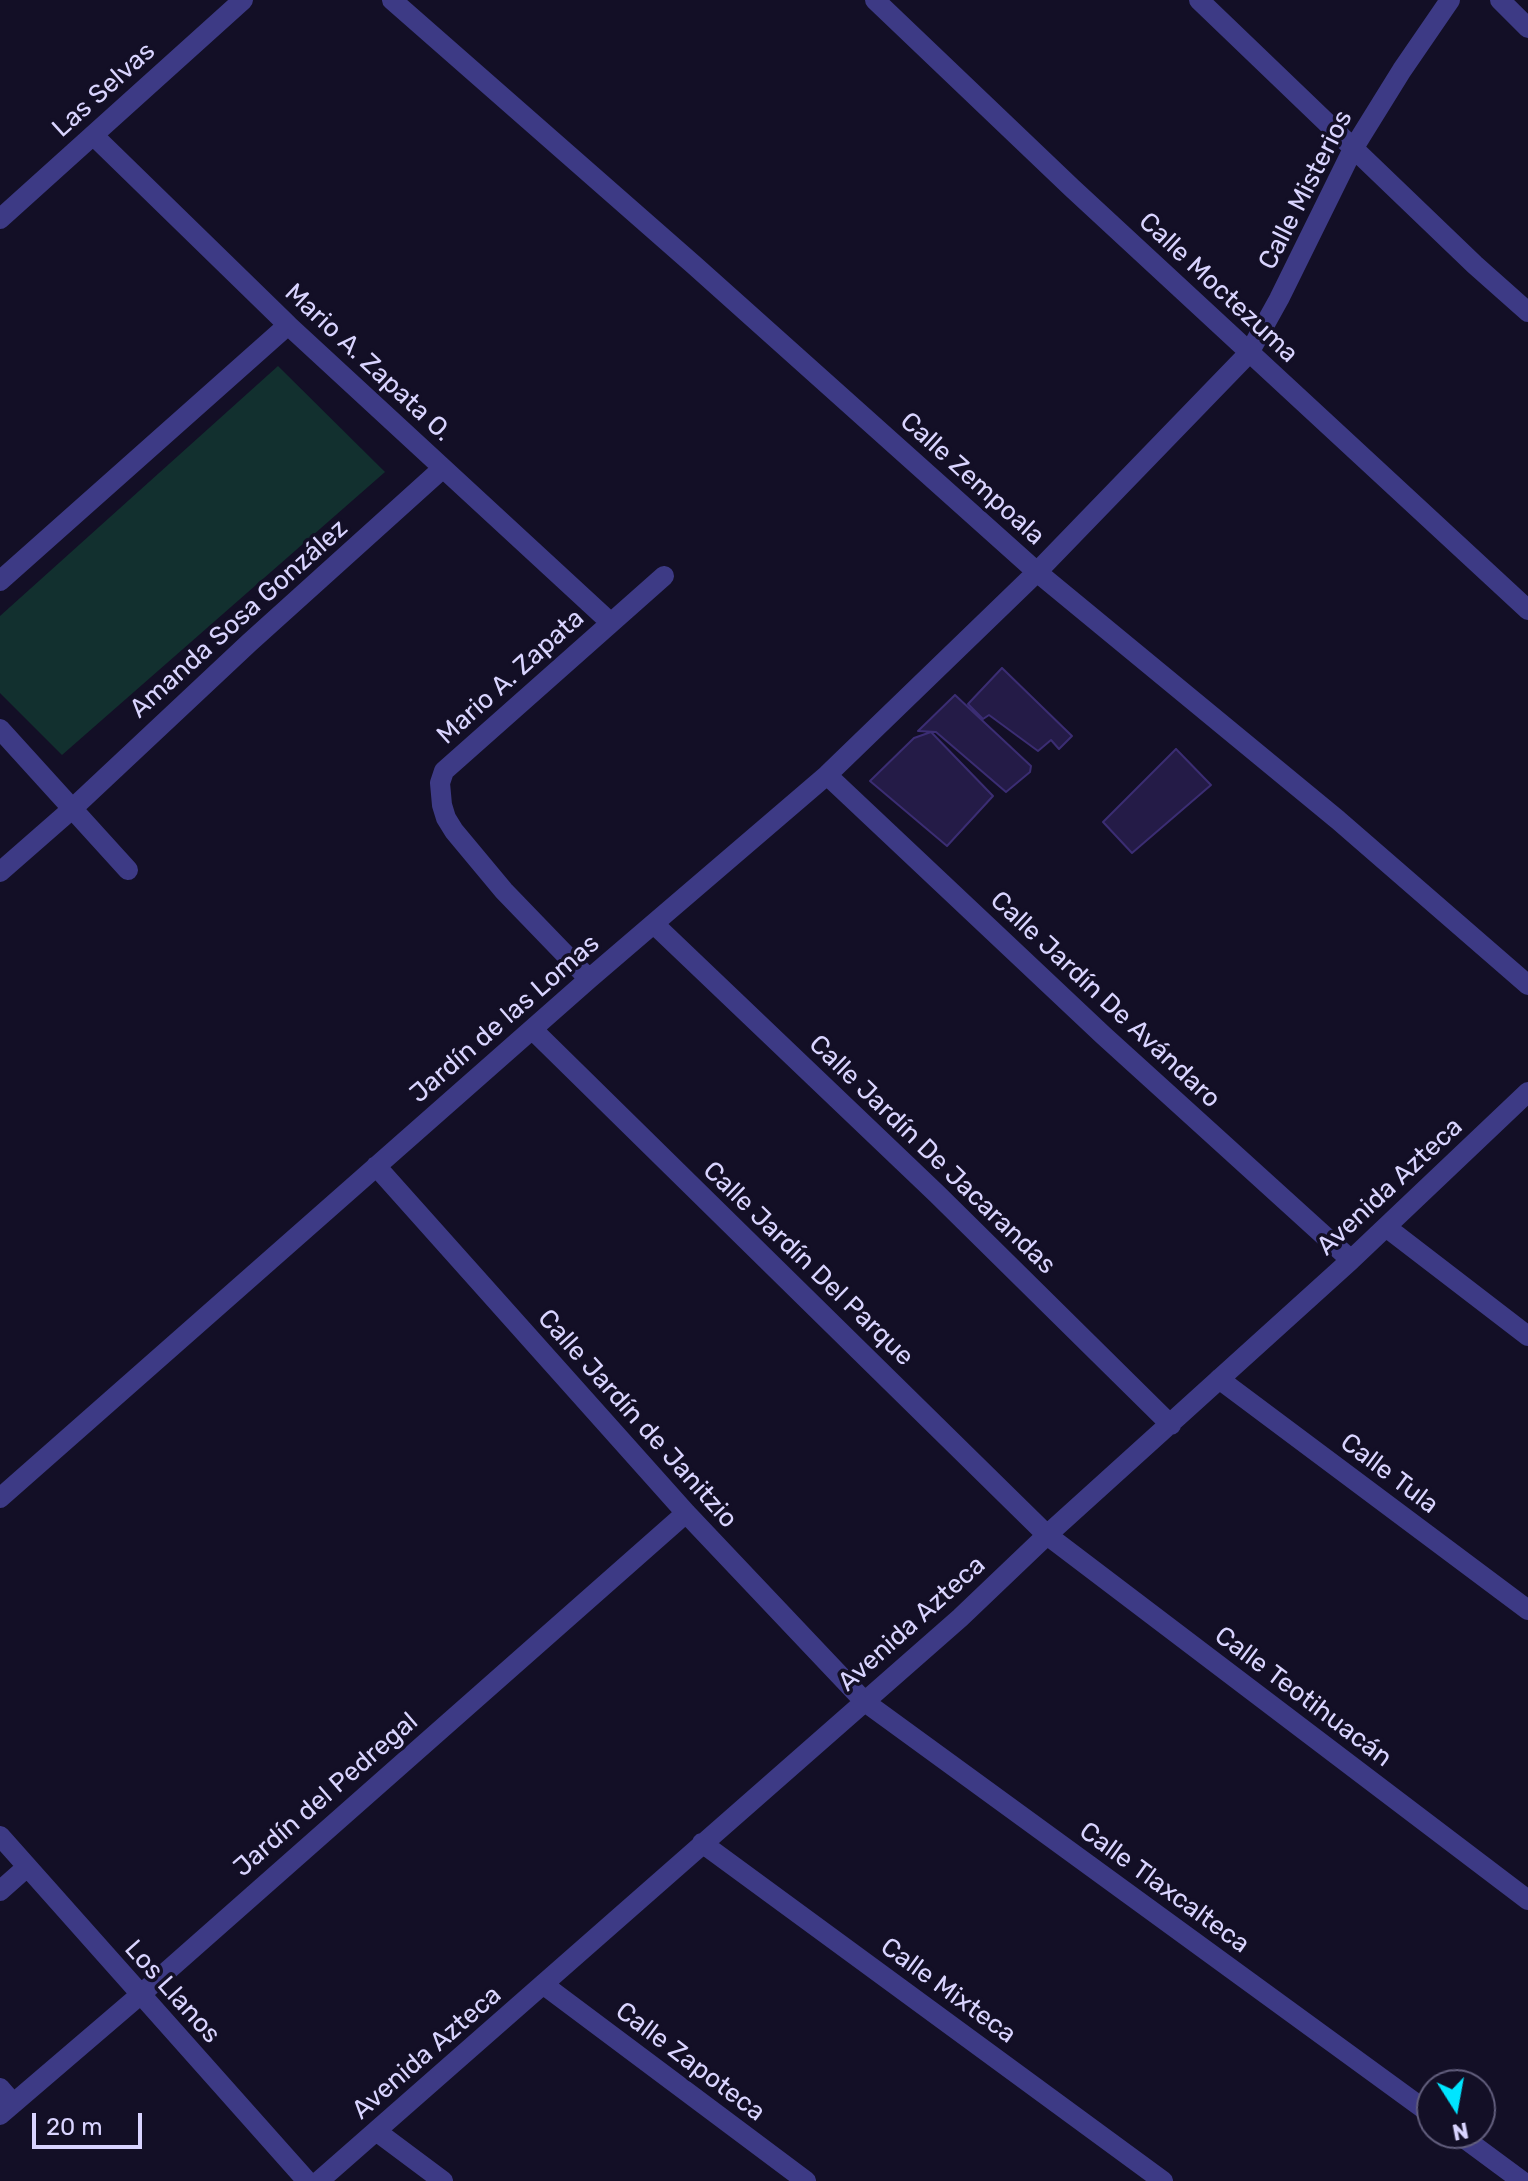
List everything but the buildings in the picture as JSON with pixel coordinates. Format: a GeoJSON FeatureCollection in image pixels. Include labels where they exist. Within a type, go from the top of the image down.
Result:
{"type":"FeatureCollection","features":[{"type":"Feature","properties":{"kind":"street","name":"Las Selvas"},"geometry":{"type":"LineString","coordinates":[[0,219],[243,0]]}},
{"type":"Feature","properties":{"kind":"street","name":"Calle Zempoala"},"geometry":{"type":"LineString","coordinates":[[392,0],[1037,572],[1338,820],[1528,985]]}},
{"type":"Feature","properties":{"kind":"street","name":"Calle Moctezuma"},"geometry":{"type":"LineString","coordinates":[[875,0],[1249,353],[1528,610]]}},
{"type":"Feature","properties":{"kind":"street"},"geometry":{"type":"LineString","coordinates":[[1199,0],[1528,312]]}},
{"type":"Feature","properties":{"kind":"street","name":"Calle Misterios"},"geometry":{"type":"LineString","coordinates":[[1037,572],[1249,353],[1353,149],[1450,0]]}},
{"type":"Feature","properties":{"kind":"street"},"geometry":{"type":"LineString","coordinates":[[1500,0],[1528,28]]}},
{"type":"Feature","properties":{"kind":"street","name":"Mario A. Zapata O."},"geometry":{"type":"LineString","coordinates":[[93,135],[288,325],[611,623]]}},
{"type":"Feature","properties":{"kind":"street"},"geometry":{"type":"LineString","coordinates":[[0,581],[288,325]]}},
{"type":"Feature","properties":{"kind":"street","name":"Amanda Sosa González"},"geometry":{"type":"LineString","coordinates":[[0,872],[443,468]]}},
{"type":"Feature","properties":{"kind":"street","name":"Jardín de las Lomas"},"geometry":{"type":"LineString","coordinates":[[0,1498],[589,979],[827,775],[1037,572]]}},
{"type":"Feature","properties":{"kind":"street","name":"Mario A. Zapata"},"geometry":{"type":"LineString","coordinates":[[589,979],[504,891],[454,831],[446,818],[439,794],[440,783],[444,771],[664,576]]}},
{"type":"Feature","properties":{"kind":"street"},"geometry":{"type":"LineString","coordinates":[[0,729],[128,870]]}},
{"type":"Feature","properties":{"kind":"street","name":"Calle Jardín De Avándaro"},"geometry":{"type":"LineString","coordinates":[[827,775],[1103,1035],[1351,1260]]}},
{"type":"Feature","properties":{"kind":"street","name":"Calle Jardín De Jacarandas"},"geometry":{"type":"LineString","coordinates":[[654,924],[937,1194],[1171,1425]]}},
{"type":"Feature","properties":{"kind":"street","name":"Calle Jardín Del Parque"},"geometry":{"type":"LineString","coordinates":[[533,1030],[1047,1535]]}},
{"type":"Feature","properties":{"kind":"street","name":"Avenida Azteca"},"geometry":{"type":"LineString","coordinates":[[319,2181],[960,1618],[1047,1535],[1351,1260],[1528,1092]]}},
{"type":"Feature","properties":{"kind":"street","name":"Calle Jardín de Janitzio"},"geometry":{"type":"LineString","coordinates":[[376,1166],[686,1513],[865,1702]]}},
{"type":"Feature","properties":{"kind":"street"},"geometry":{"type":"LineString","coordinates":[[1386,1227],[1528,1336]]}},
{"type":"Feature","properties":{"kind":"street","name":"Calle Tula"},"geometry":{"type":"LineString","coordinates":[[1219,1379],[1528,1610]]}},
{"type":"Feature","properties":{"kind":"street","name":"Jardín del Pedregal"},"geometry":{"type":"LineString","coordinates":[[4,2102],[140,1995],[686,1513]]}},
{"type":"Feature","properties":{"kind":"street","name":"Calle Teotihuacán"},"geometry":{"type":"LineString","coordinates":[[1047,1535],[1528,1900]]}},
{"type":"Feature","properties":{"kind":"street","name":"Calle Tlaxcalteca"},"geometry":{"type":"LineString","coordinates":[[865,1702],[1416,2103]]}},
{"type":"Feature","properties":{"kind":"street","name":"Los Llanos"},"geometry":{"type":"LineString","coordinates":[[0,1836],[307,2181]]}},
{"type":"Feature","properties":{"kind":"street","name":"Calle Mixteca"},"geometry":{"type":"LineString","coordinates":[[702,1843],[1163,2181]]}},
{"type":"Feature","properties":{"kind":"street"},"geometry":{"type":"LineString","coordinates":[[0,1891],[27,1867]]}},
{"type":"Feature","properties":{"kind":"street","name":"Calle Zapoteca"},"geometry":{"type":"LineString","coordinates":[[544,1985],[806,2181]]}},
{"type":"Feature","properties":{"kind":"street"},"geometry":{"type":"LineString","coordinates":[[376,2131],[443,2181]]}},
{"type":"Feature","properties":{"kind":"street"},"geometry":{"type":"LineString","coordinates":[[1479,2149],[1522,2181]]}},
{"type":"Feature","properties":{"kind":"green space"},"geometry":{"type":"Polygon","coordinates":[[[278,366],[385,472],[62,755],[0,693],[0,616],[278,366]]]}}]}
